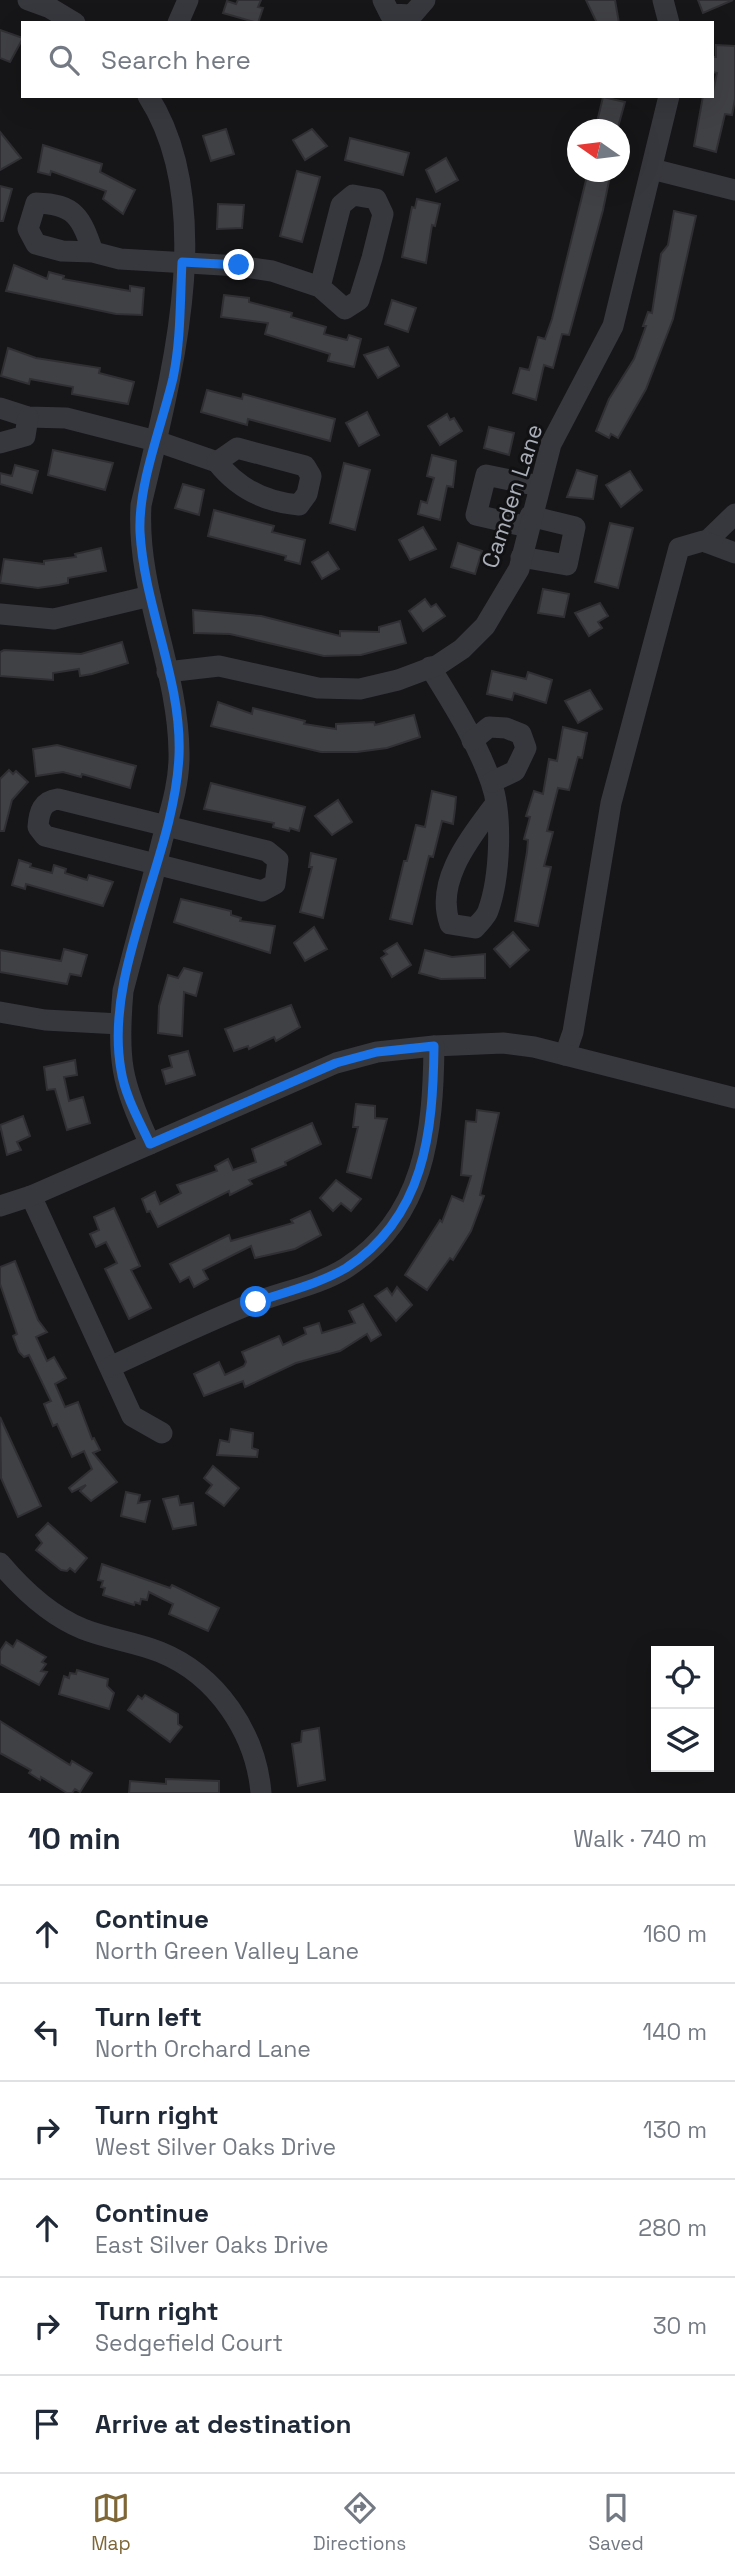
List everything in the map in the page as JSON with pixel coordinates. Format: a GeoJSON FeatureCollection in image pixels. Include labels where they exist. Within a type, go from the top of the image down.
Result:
{"type":"FeatureCollection","features":[{"type":"Feature","properties":{"kind":"street"},"geometry":{"type":"LineString","coordinates":[[28,0],[51,8],[72,21]]}},
{"type":"Feature","properties":{"kind":"street"},"geometry":{"type":"LineString","coordinates":[[179,21],[188,0]]}},
{"type":"Feature","properties":{"kind":"street"},"geometry":{"type":"LineString","coordinates":[[383,0],[390,15],[412,15],[425,0]]}},
{"type":"Feature","properties":{"kind":"street"},"geometry":{"type":"LineString","coordinates":[[663,0],[668,21]]}},
{"type":"Feature","properties":{"kind":"street"},"geometry":{"type":"LineString","coordinates":[[149,98],[171,143],[180,173],[184,215],[178,346],[141,505],[140,530],[150,596],[176,713],[179,754],[176,789],[122,991],[120,1024],[120,1069],[129,1100],[150,1144]]}},
{"type":"Feature","properties":{"kind":"street","name":"Camden Lane"},"geometry":{"type":"LineString","coordinates":[[167,671],[219,666],[340,691],[398,680],[430,667],[462,649],[485,626],[507,592],[521,558],[551,444],[613,326],[669,98]]}},
{"type":"Feature","properties":{"kind":"street"},"geometry":{"type":"LineString","coordinates":[[652,169],[735,190]]}},
{"type":"Feature","properties":{"kind":"street"},"geometry":{"type":"LineString","coordinates":[[93,251],[120,258],[272,271],[320,287],[345,309],[359,300],[383,214],[376,199],[353,195],[341,205],[320,287]]}},
{"type":"Feature","properties":{"kind":"street"},"geometry":{"type":"LineString","coordinates":[[0,408],[27,418],[66,418],[156,441],[217,462]]}},
{"type":"Feature","properties":{"kind":"street"},"geometry":{"type":"LineString","coordinates":[[0,443],[25,436],[27,418]]}},
{"type":"Feature","properties":{"kind":"street"},"geometry":{"type":"LineString","coordinates":[[521,558],[567,565],[573,550],[575,527],[476,515],[486,475],[539,486]]}},
{"type":"Feature","properties":{"kind":"street"},"geometry":{"type":"LineString","coordinates":[[565,1055],[573,1032],[611,803],[679,548],[725,548],[735,514]]}},
{"type":"Feature","properties":{"kind":"street"},"geometry":{"type":"LineString","coordinates":[[0,614],[54,619],[150,596]]}},
{"type":"Feature","properties":{"kind":"street"},"geometry":{"type":"LineString","coordinates":[[430,667],[492,782],[496,803],[498,860],[488,912],[475,928],[450,924],[443,907],[450,878],[466,844],[496,803]]}},
{"type":"Feature","properties":{"kind":"street"},"geometry":{"type":"LineString","coordinates":[[472,741],[489,727],[506,728],[521,734],[526,748],[515,771],[492,782]]}},
{"type":"Feature","properties":{"kind":"street"},"geometry":{"type":"LineString","coordinates":[[58,799],[166,826],[267,851],[278,860],[275,884],[262,891],[45,836],[39,832],[38,818],[49,800],[58,799]]}},
{"type":"Feature","properties":{"kind":"street"},"geometry":{"type":"LineString","coordinates":[[0,1012],[45,1020],[120,1024]]}},
{"type":"Feature","properties":{"kind":"street"},"geometry":{"type":"LineString","coordinates":[[0,1206],[31,1196],[336,1063],[377,1052],[503,1043],[565,1055],[735,1098]]}},
{"type":"Feature","properties":{"kind":"street"},"geometry":{"type":"LineString","coordinates":[[110,1367],[256,1302],[344,1269],[374,1247],[393,1227],[420,1176],[429,1119],[434,1046]]}},
{"type":"Feature","properties":{"kind":"street"},"geometry":{"type":"LineString","coordinates":[[31,1196],[132,1416],[162,1433]]}},
{"type":"Feature","properties":{"kind":"street"},"geometry":{"type":"LineString","coordinates":[[0,1563],[25,1590],[54,1613],[82,1629],[161,1652],[203,1679],[239,1721],[252,1749],[261,1793]]}},
{"type":"Feature","properties":{"kind":"building"},"geometry":{"type":"Polygon","coordinates":[[[238,0],[261,0],[258,7],[263,8],[259,21],[223,13],[227,1],[236,4],[238,0]]]}},
{"type":"Feature","properties":{"kind":"building"},"geometry":{"type":"Polygon","coordinates":[[[586,0],[615,0],[619,21],[596,21],[586,0]]]}},
{"type":"Feature","properties":{"kind":"building"},"geometry":{"type":"Polygon","coordinates":[[[698,0],[733,0],[703,13],[698,0]]]}},
{"type":"Feature","properties":{"kind":"building"},"geometry":{"type":"Polygon","coordinates":[[[0,30],[21,37],[10,62],[0,58],[0,30]]]}},
{"type":"Feature","properties":{"kind":"building"},"geometry":{"type":"Polygon","coordinates":[[[716,45],[735,46],[735,99],[732,115],[725,114],[716,152],[694,146],[703,98],[714,98],[716,45]]]}},
{"type":"Feature","properties":{"kind":"building"},"geometry":{"type":"Polygon","coordinates":[[[603,98],[625,102],[620,119],[598,119],[603,98]]]}},
{"type":"Feature","properties":{"kind":"building"},"geometry":{"type":"Polygon","coordinates":[[[226,129],[234,154],[211,161],[203,136],[226,129]]]}},
{"type":"Feature","properties":{"kind":"building"},"geometry":{"type":"Polygon","coordinates":[[[312,129],[327,146],[305,160],[293,140],[312,129]]]}},
{"type":"Feature","properties":{"kind":"building"},"geometry":{"type":"Polygon","coordinates":[[[0,132],[21,158],[0,170],[0,132]]]}},
{"type":"Feature","properties":{"kind":"building"},"geometry":{"type":"Polygon","coordinates":[[[350,138],[409,153],[403,175],[345,160],[350,138]]]}},
{"type":"Feature","properties":{"kind":"building"},"geometry":{"type":"Polygon","coordinates":[[[43,145],[102,164],[100,172],[135,190],[123,214],[103,199],[106,191],[51,171],[50,175],[38,172],[43,145]]]}},
{"type":"Feature","properties":{"kind":"building"},"geometry":{"type":"Polygon","coordinates":[[[446,158],[458,180],[436,192],[426,170],[446,158]]]}},
{"type":"Feature","properties":{"kind":"building"},"geometry":{"type":"Polygon","coordinates":[[[297,171],[320,177],[302,242],[280,236],[297,171]]]}},
{"type":"Feature","properties":{"kind":"building"},"geometry":{"type":"Polygon","coordinates":[[[586,182],[609,182],[569,335],[562,334],[553,368],[544,365],[536,400],[513,393],[520,368],[529,370],[538,337],[545,339],[586,182]]]}},
{"type":"Feature","properties":{"kind":"building"},"geometry":{"type":"Polygon","coordinates":[[[0,186],[12,189],[3,221],[0,221],[0,186]]]}},
{"type":"Feature","properties":{"kind":"building"},"geometry":{"type":"Polygon","coordinates":[[[417,199],[440,204],[435,226],[432,225],[426,263],[402,257],[412,207],[415,208],[417,199]]]}},
{"type":"Feature","properties":{"kind":"building"},"geometry":{"type":"Polygon","coordinates":[[[218,204],[244,205],[242,228],[217,229],[218,204]]]}},
{"type":"Feature","properties":{"kind":"building"},"geometry":{"type":"Polygon","coordinates":[[[674,211],[696,216],[673,319],[646,389],[618,438],[611,434],[609,438],[596,431],[609,399],[634,359],[648,312],[652,313],[661,254],[668,245],[674,211]]]}},
{"type":"Feature","properties":{"kind":"building"},"geometry":{"type":"Polygon","coordinates":[[[14,265],[47,279],[49,272],[64,276],[63,279],[130,291],[130,286],[144,288],[142,315],[116,314],[6,291],[14,265]]]}},
{"type":"Feature","properties":{"kind":"building"},"geometry":{"type":"Polygon","coordinates":[[[224,295],[249,298],[249,302],[292,313],[291,317],[326,327],[324,334],[347,340],[349,335],[361,339],[354,367],[328,361],[330,354],[265,334],[268,323],[221,317],[224,295]]]}},
{"type":"Feature","properties":{"kind":"building"},"geometry":{"type":"Polygon","coordinates":[[[392,300],[416,308],[408,332],[385,324],[392,300]]]}},
{"type":"Feature","properties":{"kind":"building"},"geometry":{"type":"Polygon","coordinates":[[[388,347],[399,366],[378,378],[364,355],[388,347]]]}},
{"type":"Feature","properties":{"kind":"building"},"geometry":{"type":"Polygon","coordinates":[[[8,348],[36,358],[100,368],[99,373],[134,382],[128,404],[72,394],[73,387],[30,379],[29,384],[1,376],[8,348]]]}},
{"type":"Feature","properties":{"kind":"building"},"geometry":{"type":"Polygon","coordinates":[[[207,390],[242,399],[243,394],[335,419],[330,441],[248,419],[247,425],[201,412],[207,390]]]}},
{"type":"Feature","properties":{"kind":"building"},"geometry":{"type":"Polygon","coordinates":[[[367,412],[379,435],[359,446],[346,423],[367,412]]]}},
{"type":"Feature","properties":{"kind":"building"},"geometry":{"type":"Polygon","coordinates":[[[447,414],[450,420],[454,418],[462,431],[440,445],[428,426],[447,414]]]}},
{"type":"Feature","properties":{"kind":"building"},"geometry":{"type":"Polygon","coordinates":[[[489,427],[514,433],[509,455],[484,448],[489,427]]]}},
{"type":"Feature","properties":{"kind":"building"},"geometry":{"type":"Polygon","coordinates":[[[53,450],[113,463],[105,490],[48,475],[53,450]]]}},
{"type":"Feature","properties":{"kind":"building"},"geometry":{"type":"Polygon","coordinates":[[[432,455],[456,461],[453,487],[447,486],[440,520],[418,514],[421,501],[427,503],[434,478],[427,476],[432,455]]]}},
{"type":"Feature","properties":{"kind":"building"},"geometry":{"type":"Polygon","coordinates":[[[344,463],[370,470],[355,530],[330,523],[344,463]]]}},
{"type":"Feature","properties":{"kind":"building"},"geometry":{"type":"Polygon","coordinates":[[[15,465],[38,471],[32,493],[0,484],[0,473],[12,476],[15,465]]]}},
{"type":"Feature","properties":{"kind":"building"},"geometry":{"type":"Polygon","coordinates":[[[577,470],[597,476],[593,499],[567,497],[577,470]]]}},
{"type":"Feature","properties":{"kind":"building"},"geometry":{"type":"Polygon","coordinates":[[[630,471],[642,490],[621,507],[606,485],[630,471]]]}},
{"type":"Feature","properties":{"kind":"building"},"geometry":{"type":"Polygon","coordinates":[[[183,484],[204,490],[199,515],[175,508],[183,484]]]}},
{"type":"Feature","properties":{"kind":"building"},"geometry":{"type":"Polygon","coordinates":[[[214,510],[274,526],[272,532],[305,540],[300,564],[285,560],[286,556],[208,536],[214,510]]]}},
{"type":"Feature","properties":{"kind":"building"},"geometry":{"type":"Polygon","coordinates":[[[610,523],[633,528],[618,588],[595,582],[610,523]]]}},
{"type":"Feature","properties":{"kind":"building"},"geometry":{"type":"Polygon","coordinates":[[[423,527],[436,549],[410,560],[399,540],[423,527]]]}},
{"type":"Feature","properties":{"kind":"building"},"geometry":{"type":"Polygon","coordinates":[[[458,543],[482,551],[475,574],[451,567],[458,543]]]}},
{"type":"Feature","properties":{"kind":"building"},"geometry":{"type":"Polygon","coordinates":[[[101,548],[106,571],[68,578],[68,583],[38,588],[0,583],[4,559],[44,564],[44,561],[76,557],[75,554],[101,548]]]}},
{"type":"Feature","properties":{"kind":"building"},"geometry":{"type":"Polygon","coordinates":[[[328,552],[339,569],[322,579],[312,562],[328,552]]]}},
{"type":"Feature","properties":{"kind":"building"},"geometry":{"type":"Polygon","coordinates":[[[543,589],[569,594],[564,617],[538,613],[543,589]]]}},
{"type":"Feature","properties":{"kind":"building"},"geometry":{"type":"Polygon","coordinates":[[[425,599],[431,607],[436,604],[445,616],[423,631],[409,611],[425,599]]]}},
{"type":"Feature","properties":{"kind":"building"},"geometry":{"type":"Polygon","coordinates":[[[600,603],[608,616],[598,622],[602,628],[589,636],[575,613],[600,603]]]}},
{"type":"Feature","properties":{"kind":"building"},"geometry":{"type":"Polygon","coordinates":[[[193,610],[261,616],[340,636],[340,631],[379,632],[379,627],[400,621],[406,643],[361,655],[324,656],[230,634],[194,633],[193,610]]]}},
{"type":"Feature","properties":{"kind":"building"},"geometry":{"type":"Polygon","coordinates":[[[122,642],[128,663],[92,674],[80,676],[79,669],[53,673],[53,680],[0,676],[0,652],[4,650],[81,654],[122,642]]]}},
{"type":"Feature","properties":{"kind":"building"},"geometry":{"type":"Polygon","coordinates":[[[492,671],[526,679],[528,672],[552,680],[546,703],[514,693],[512,700],[487,694],[492,671]]]}},
{"type":"Feature","properties":{"kind":"building"},"geometry":{"type":"Polygon","coordinates":[[[590,690],[602,709],[578,723],[565,701],[590,690]]]}},
{"type":"Feature","properties":{"kind":"building"},"geometry":{"type":"Polygon","coordinates":[[[218,702],[252,714],[253,708],[305,721],[304,724],[336,729],[336,724],[374,722],[375,725],[414,715],[420,737],[387,748],[357,752],[321,752],[211,726],[218,702]]]}},
{"type":"Feature","properties":{"kind":"building"},"geometry":{"type":"Polygon","coordinates":[[[563,727],[587,733],[582,758],[578,757],[569,790],[558,788],[547,831],[553,832],[544,866],[551,867],[538,926],[515,921],[527,852],[528,840],[524,839],[530,817],[526,816],[534,791],[543,794],[549,759],[557,761],[563,727]]]}},
{"type":"Feature","properties":{"kind":"building"},"geometry":{"type":"Polygon","coordinates":[[[57,745],[136,766],[130,788],[82,774],[81,777],[63,772],[36,776],[33,749],[57,745]]]}},
{"type":"Feature","properties":{"kind":"building"},"geometry":{"type":"Polygon","coordinates":[[[9,770],[13,774],[16,771],[28,782],[12,800],[4,831],[0,831],[0,779],[9,770]]]}},
{"type":"Feature","properties":{"kind":"building"},"geometry":{"type":"Polygon","coordinates":[[[211,783],[305,807],[299,831],[290,828],[289,831],[273,827],[274,823],[204,809],[211,783]]]}},
{"type":"Feature","properties":{"kind":"building"},"geometry":{"type":"Polygon","coordinates":[[[432,791],[456,797],[453,824],[442,821],[433,857],[429,856],[412,924],[390,919],[404,861],[407,861],[416,825],[425,827],[432,791]]]}},
{"type":"Feature","properties":{"kind":"building"},"geometry":{"type":"Polygon","coordinates":[[[338,800],[352,822],[332,835],[315,816],[338,800]]]}},
{"type":"Feature","properties":{"kind":"building"},"geometry":{"type":"Polygon","coordinates":[[[311,853],[336,859],[323,918],[300,912],[312,867],[309,867],[311,853]]]}},
{"type":"Feature","properties":{"kind":"building"},"geometry":{"type":"Polygon","coordinates":[[[19,860],[31,864],[30,867],[52,873],[54,865],[66,869],[65,873],[87,880],[89,875],[113,882],[103,906],[26,884],[25,889],[12,885],[19,860]]]}},
{"type":"Feature","properties":{"kind":"building"},"geometry":{"type":"Polygon","coordinates":[[[181,899],[231,911],[231,915],[241,918],[240,921],[275,926],[270,953],[174,922],[181,899]]]}},
{"type":"Feature","properties":{"kind":"building"},"geometry":{"type":"Polygon","coordinates":[[[314,927],[327,949],[305,961],[294,943],[314,927]]]}},
{"type":"Feature","properties":{"kind":"building"},"geometry":{"type":"Polygon","coordinates":[[[513,932],[529,950],[510,967],[494,949],[513,932]]]}},
{"type":"Feature","properties":{"kind":"building"},"geometry":{"type":"Polygon","coordinates":[[[397,943],[411,965],[392,977],[381,958],[387,954],[384,951],[397,943]]]}},
{"type":"Feature","properties":{"kind":"building"},"geometry":{"type":"Polygon","coordinates":[[[64,949],[87,955],[81,976],[70,974],[67,984],[0,972],[0,950],[61,961],[64,949]]]}},
{"type":"Feature","properties":{"kind":"building"},"geometry":{"type":"Polygon","coordinates":[[[425,950],[452,957],[485,954],[485,978],[441,979],[419,973],[425,950]]]}},
{"type":"Feature","properties":{"kind":"building"},"geometry":{"type":"Polygon","coordinates":[[[184,968],[202,973],[196,996],[184,992],[182,1036],[158,1033],[159,1006],[168,975],[178,978],[184,968]]]}},
{"type":"Feature","properties":{"kind":"building"},"geometry":{"type":"Polygon","coordinates":[[[291,1005],[300,1027],[276,1041],[274,1037],[249,1049],[248,1046],[234,1051],[225,1029],[291,1005]]]}},
{"type":"Feature","properties":{"kind":"building"},"geometry":{"type":"Polygon","coordinates":[[[188,1051],[195,1075],[166,1084],[162,1070],[172,1067],[169,1056],[188,1051]]]}},
{"type":"Feature","properties":{"kind":"building"},"geometry":{"type":"Polygon","coordinates":[[[75,1060],[77,1075],[64,1077],[69,1101],[83,1097],[90,1123],[67,1130],[55,1089],[47,1090],[44,1067],[75,1060]]]}},
{"type":"Feature","properties":{"kind":"building"},"geometry":{"type":"Polygon","coordinates":[[[356,1104],[375,1106],[375,1118],[387,1119],[371,1178],[347,1172],[358,1127],[353,1127],[356,1104]]]}},
{"type":"Feature","properties":{"kind":"building"},"geometry":{"type":"Polygon","coordinates":[[[477,1110],[499,1113],[480,1195],[484,1196],[471,1231],[453,1260],[450,1258],[427,1290],[405,1275],[440,1220],[442,1222],[452,1196],[463,1201],[471,1176],[461,1175],[466,1121],[476,1122],[477,1110]]]}},
{"type":"Feature","properties":{"kind":"building"},"geometry":{"type":"Polygon","coordinates":[[[23,1116],[30,1136],[17,1142],[21,1150],[7,1155],[0,1125],[23,1116]]]}},
{"type":"Feature","properties":{"kind":"building"},"geometry":{"type":"Polygon","coordinates":[[[312,1123],[321,1144],[285,1162],[286,1165],[249,1180],[252,1184],[230,1195],[229,1191],[158,1227],[150,1211],[147,1212],[142,1199],[155,1192],[160,1204],[181,1193],[177,1185],[217,1171],[215,1166],[228,1159],[233,1170],[256,1162],[252,1149],[312,1123]]]}},
{"type":"Feature","properties":{"kind":"building"},"geometry":{"type":"Polygon","coordinates":[[[336,1180],[361,1199],[351,1211],[341,1203],[333,1211],[320,1198],[336,1180]]]}},
{"type":"Feature","properties":{"kind":"building"},"geometry":{"type":"Polygon","coordinates":[[[114,1208],[140,1266],[131,1270],[151,1308],[129,1319],[105,1269],[117,1263],[106,1242],[96,1247],[90,1234],[99,1230],[94,1217],[114,1208]]]}},
{"type":"Feature","properties":{"kind":"building"},"geometry":{"type":"Polygon","coordinates":[[[310,1211],[321,1235],[295,1249],[255,1258],[251,1246],[203,1270],[208,1279],[194,1287],[189,1277],[180,1282],[170,1264],[229,1235],[231,1241],[293,1223],[291,1220],[310,1211]]]}},
{"type":"Feature","properties":{"kind":"building"},"geometry":{"type":"Polygon","coordinates":[[[15,1261],[38,1320],[47,1332],[36,1337],[47,1361],[54,1357],[66,1378],[55,1384],[65,1407],[78,1402],[92,1439],[94,1438],[100,1450],[93,1453],[117,1482],[91,1501],[80,1491],[86,1485],[72,1492],[69,1488],[92,1469],[84,1451],[72,1457],[57,1424],[53,1426],[44,1404],[51,1401],[29,1355],[24,1357],[19,1352],[13,1336],[17,1334],[0,1284],[0,1267],[15,1261]]]}},
{"type":"Feature","properties":{"kind":"building"},"geometry":{"type":"Polygon","coordinates":[[[397,1287],[412,1305],[396,1321],[375,1296],[387,1288],[392,1295],[397,1287]]]}},
{"type":"Feature","properties":{"kind":"building"},"geometry":{"type":"Polygon","coordinates":[[[363,1304],[381,1335],[371,1341],[367,1334],[340,1351],[296,1363],[245,1387],[243,1381],[204,1396],[194,1374],[219,1362],[225,1375],[244,1366],[246,1362],[242,1352],[279,1336],[283,1345],[306,1334],[304,1328],[319,1323],[322,1333],[355,1323],[349,1311],[363,1304]]]}},
{"type":"Feature","properties":{"kind":"building"},"geometry":{"type":"Polygon","coordinates":[[[0,1417],[41,1506],[18,1517],[1,1478],[0,1417]]]}},
{"type":"Feature","properties":{"kind":"building"},"geometry":{"type":"Polygon","coordinates":[[[231,1429],[253,1433],[252,1448],[258,1450],[257,1457],[217,1455],[220,1440],[229,1442],[231,1429]]]}},
{"type":"Feature","properties":{"kind":"building"},"geometry":{"type":"Polygon","coordinates":[[[213,1466],[239,1488],[224,1506],[206,1493],[212,1485],[204,1478],[213,1466]]]}},
{"type":"Feature","properties":{"kind":"building"},"geometry":{"type":"Polygon","coordinates":[[[126,1492],[140,1495],[138,1503],[150,1501],[145,1522],[121,1516],[126,1492]]]}},
{"type":"Feature","properties":{"kind":"building"},"geometry":{"type":"Polygon","coordinates":[[[178,1496],[180,1505],[193,1503],[196,1525],[173,1529],[163,1499],[178,1496]]]}},
{"type":"Feature","properties":{"kind":"building"},"geometry":{"type":"Polygon","coordinates":[[[48,1523],[87,1558],[75,1572],[70,1568],[67,1571],[61,1570],[36,1550],[42,1543],[36,1535],[48,1523]]]}},
{"type":"Feature","properties":{"kind":"building"},"geometry":{"type":"Polygon","coordinates":[[[102,1564],[170,1588],[172,1585],[219,1608],[208,1631],[169,1614],[173,1604],[149,1592],[147,1600],[141,1599],[140,1604],[135,1602],[134,1605],[103,1595],[103,1581],[98,1580],[102,1564]]]}},
{"type":"Feature","properties":{"kind":"building"},"geometry":{"type":"Polygon","coordinates":[[[17,1640],[46,1657],[42,1662],[46,1664],[41,1671],[47,1672],[39,1685],[0,1664],[0,1651],[6,1642],[13,1647],[17,1640]]]}},
{"type":"Feature","properties":{"kind":"building"},"geometry":{"type":"Polygon","coordinates":[[[77,1670],[108,1679],[107,1686],[114,1693],[109,1709],[59,1694],[64,1676],[69,1678],[70,1673],[76,1674],[77,1670]]]}},
{"type":"Feature","properties":{"kind":"building"},"geometry":{"type":"Polygon","coordinates":[[[145,1695],[178,1714],[178,1724],[182,1727],[170,1742],[128,1710],[138,1696],[142,1699],[145,1695]]]}},
{"type":"Feature","properties":{"kind":"building"},"geometry":{"type":"Polygon","coordinates":[[[0,1721],[70,1765],[72,1761],[92,1773],[80,1792],[75,1789],[72,1793],[67,1793],[41,1777],[40,1780],[29,1773],[31,1770],[0,1753],[0,1721]]]}},
{"type":"Feature","properties":{"kind":"building"},"geometry":{"type":"Polygon","coordinates":[[[319,1728],[325,1780],[298,1786],[292,1744],[301,1742],[302,1731],[319,1728]]]}},
{"type":"Feature","properties":{"kind":"building"},"geometry":{"type":"Polygon","coordinates":[[[166,1779],[219,1781],[219,1793],[129,1793],[130,1781],[166,1784],[166,1779]]]}},
{"type":"Feature","properties":{"kind":"route"},"geometry":{"type":"LineString","coordinates":[[239,265],[182,262],[178,346],[173,376],[141,505],[143,562],[176,713],[179,754],[176,789],[122,991],[120,1069],[129,1100],[150,1144],[336,1063],[377,1052],[434,1046],[434,1079],[420,1176],[393,1227],[374,1247],[344,1269],[256,1302]]}}]}
